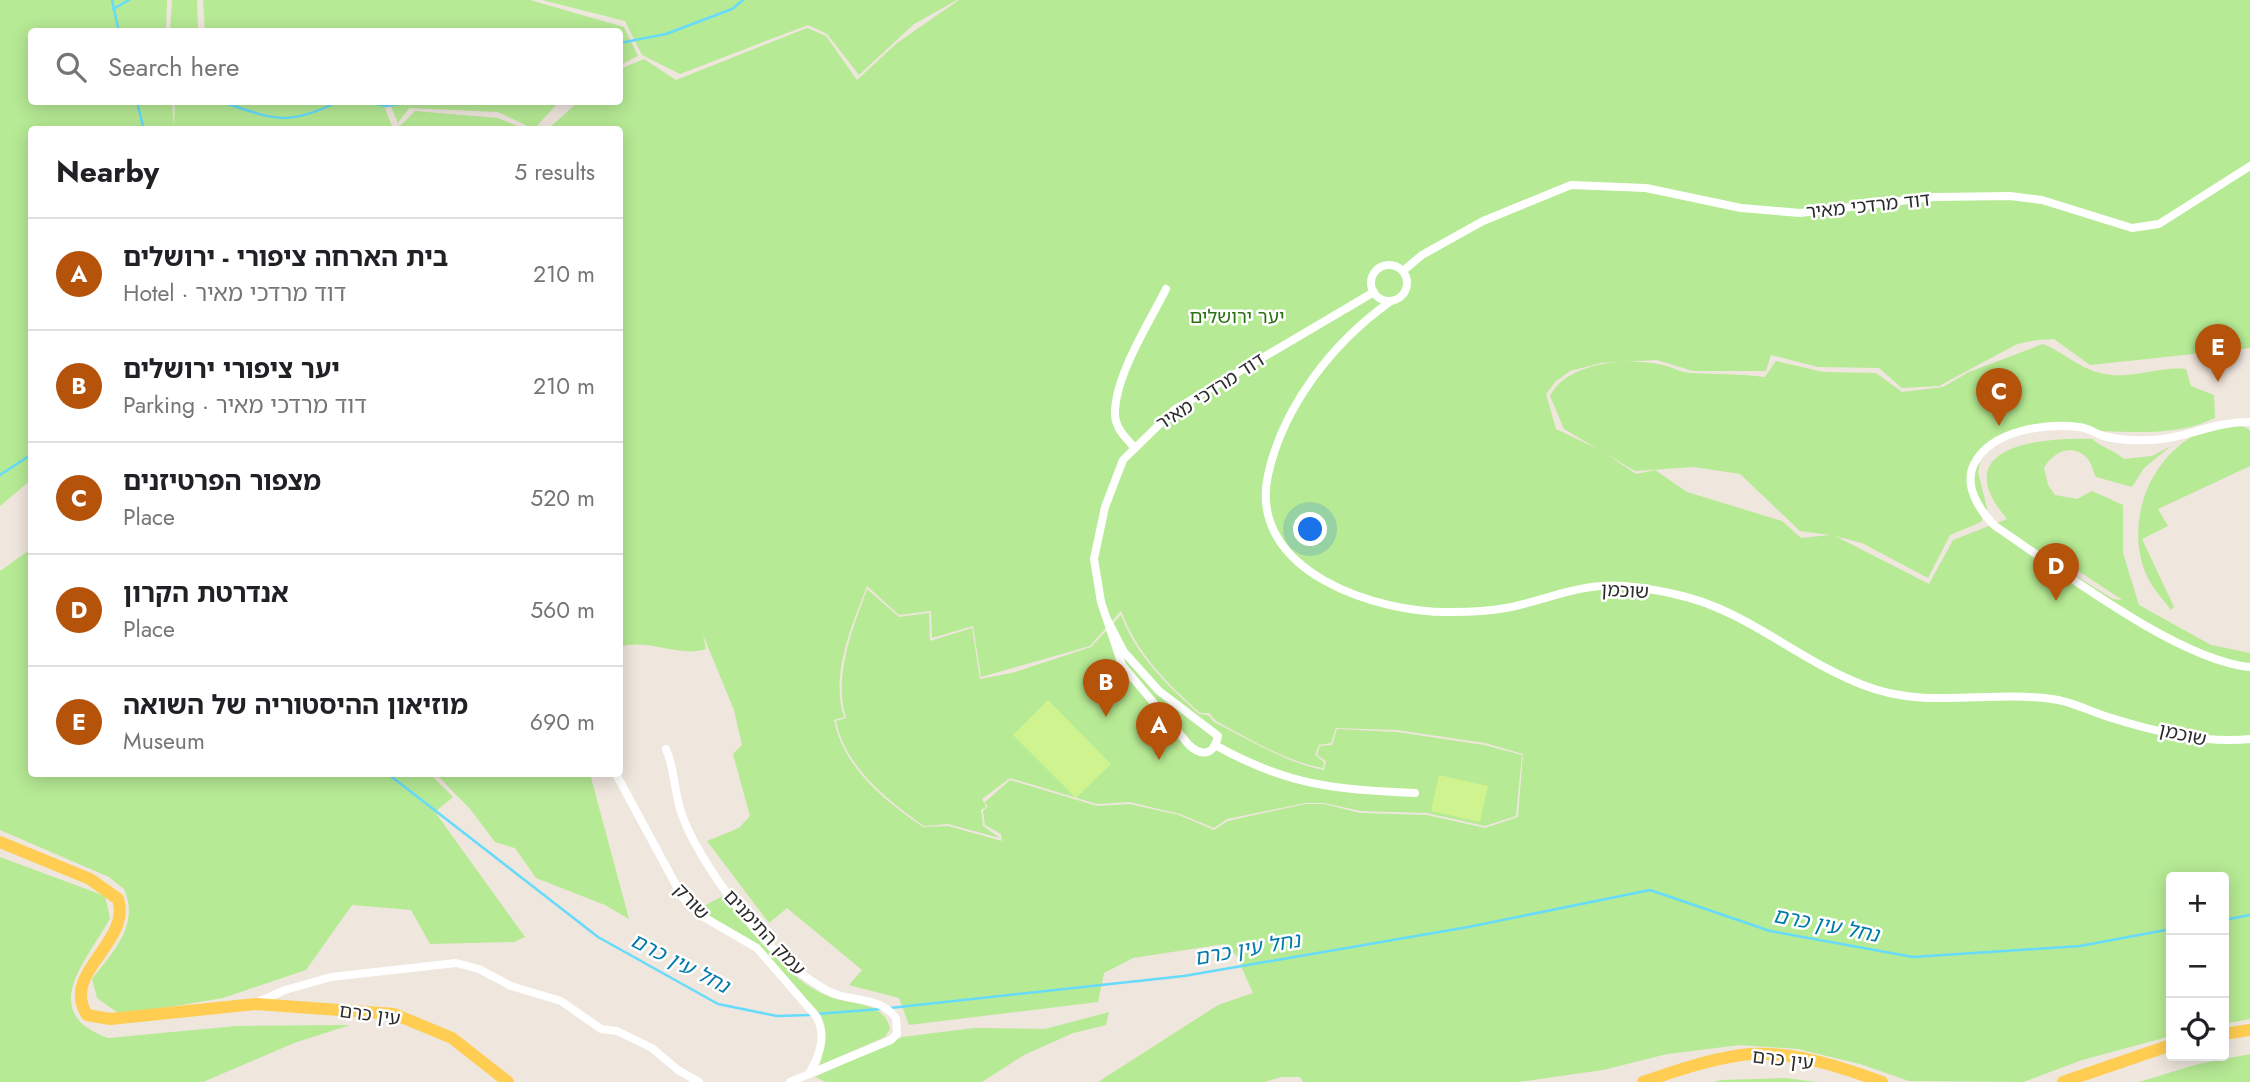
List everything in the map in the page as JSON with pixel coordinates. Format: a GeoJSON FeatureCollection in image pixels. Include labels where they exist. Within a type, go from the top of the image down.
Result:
{"type":"FeatureCollection","features":[{"type":"Feature","properties":{"kind":"main road","name":"עין כרם"},"geometry":{"type":"LineString","coordinates":[[0,842],[90,879],[118,899],[120,913],[114,932],[82,982],[80,999],[87,1014],[110,1019],[256,1004],[394,1014],[452,1038],[508,1082]]}},
{"type":"Feature","properties":{"kind":"main road"},"geometry":{"type":"LineString","coordinates":[[2229,1033],[2250,1030]]}},
{"type":"Feature","properties":{"kind":"main road"},"geometry":{"type":"LineString","coordinates":[[2063,1082],[2166,1047]]}},
{"type":"Feature","properties":{"kind":"main road","name":"עין כרם"},"geometry":{"type":"LineString","coordinates":[[1643,1082],[1690,1066],[1742,1055],[1785,1055],[1846,1069],[1882,1082]]}},
{"type":"Feature","properties":{"kind":"street","name":"דוד מרדכי מאיר"},"geometry":{"type":"LineString","coordinates":[[1403,271],[1422,255],[1483,221],[1571,185],[1646,188],[1741,208],[1800,213],[1934,197],[2010,196],[2042,200],[2132,228],[2142,228],[2159,224],[2250,166]]}},
{"type":"Feature","properties":{"kind":"street"},"geometry":{"type":"LineString","coordinates":[[1393,266],[1403,271],[1407,287],[1401,297],[1391,301],[1380,299],[1374,292],[1371,281],[1377,270],[1393,266]]}},
{"type":"Feature","properties":{"kind":"street"},"geometry":{"type":"LineString","coordinates":[[1134,447],[1120,432],[1115,416],[1119,388],[1166,289]]}},
{"type":"Feature","properties":{"kind":"street","name":"דוד מרדכי מאיר"},"geometry":{"type":"LineString","coordinates":[[1106,618],[1124,652],[1159,691],[1219,736],[1215,745],[1205,754],[1198,754],[1189,745],[1122,665],[1106,618],[1095,580],[1098,530],[1114,481],[1134,447],[1174,410],[1374,292]]}},
{"type":"Feature","properties":{"kind":"street","name":"שוכמן"},"geometry":{"type":"LineString","coordinates":[[1391,301],[1325,363],[1297,402],[1275,443],[1267,481],[1273,530],[1278,542],[1296,562],[1325,581],[1349,593],[1386,603],[1448,612],[1505,608],[1601,586],[1674,594],[1726,610],[1806,659],[1884,692],[1929,700],[2054,699],[2109,717],[2220,742],[2250,739]]}},
{"type":"Feature","properties":{"kind":"street"},"geometry":{"type":"LineString","coordinates":[[2250,422],[2225,422],[2155,440],[2111,438],[2076,426],[2032,430],[2008,436],[1987,447],[1977,459],[1971,477],[1981,510],[1995,526],[2166,636],[2209,656],[2250,667]]}},
{"type":"Feature","properties":{"kind":"street"},"geometry":{"type":"LineString","coordinates":[[1215,745],[1250,765],[1301,783],[1346,790],[1415,793]]}},
{"type":"Feature","properties":{"kind":"street","name":"עמק התימנים"},"geometry":{"type":"LineString","coordinates":[[666,749],[674,768],[680,809],[693,844],[707,868],[752,923],[795,970],[817,985],[835,994],[881,1004],[896,1018],[897,1034],[891,1040],[790,1082]]}},
{"type":"Feature","properties":{"kind":"street","name":"שורק"},"geometry":{"type":"LineString","coordinates":[[618,777],[683,898],[700,915],[757,948],[816,1016],[822,1027],[822,1038],[809,1074]]}},
{"type":"Feature","properties":{"kind":"street"},"geometry":{"type":"LineString","coordinates":[[256,1004],[285,990],[331,977],[456,963],[479,968],[510,986],[561,1001],[601,1029],[617,1031],[652,1048],[678,1070],[699,1082]]}},
{"type":"Feature","properties":{"kind":"green space"},"geometry":{"type":"Polygon","coordinates":[[[0,0],[167,0],[166,28],[28,28],[28,105],[172,105],[174,126],[28,126],[28,483],[0,506],[0,0]]]}},
{"type":"Feature","properties":{"kind":"green space"},"geometry":{"type":"Polygon","coordinates":[[[172,0],[197,0],[198,28],[170,28],[172,0]]]}},
{"type":"Feature","properties":{"kind":"green space"},"geometry":{"type":"Polygon","coordinates":[[[203,0],[530,0],[624,27],[638,56],[623,64],[623,28],[205,28],[203,0]]]}},
{"type":"Feature","properties":{"kind":"green space"},"geometry":{"type":"Polygon","coordinates":[[[542,0],[957,0],[914,24],[859,75],[827,34],[808,25],[680,74],[642,55],[625,21],[542,0]]]}},
{"type":"Feature","properties":{"kind":"green space","name":"יער ירושלים"},"geometry":{"type":"Polygon","coordinates":[[[959,0],[2250,0],[2250,348],[2090,365],[2054,339],[2037,340],[2017,344],[1939,386],[1902,388],[1879,368],[1818,367],[1771,355],[1766,371],[1693,371],[1657,360],[1601,363],[1570,371],[1555,382],[1546,394],[1556,429],[1597,449],[1564,429],[1550,396],[1569,376],[1598,365],[1645,362],[1689,373],[1765,377],[1776,361],[1823,372],[1876,373],[1902,392],[1943,387],[1969,372],[2043,344],[2085,367],[2111,375],[2186,369],[2191,386],[2214,395],[2215,418],[2168,431],[2037,430],[2009,434],[1983,447],[1978,472],[1987,508],[1981,522],[1950,535],[1928,578],[1862,543],[1835,536],[1929,584],[1953,540],[2007,519],[1991,495],[1987,475],[1993,461],[2007,451],[2048,440],[2092,439],[2124,459],[2152,456],[2171,446],[2144,468],[2132,487],[2096,477],[2088,459],[2074,451],[2057,454],[2044,468],[2048,485],[2055,495],[2077,499],[2092,491],[2123,505],[2123,553],[2139,605],[2211,645],[2250,653],[2250,1019],[2229,1023],[2229,872],[2166,872],[2166,1037],[2082,1060],[2023,1082],[1909,1081],[1860,1064],[1798,1049],[1740,1045],[1667,1054],[1603,1070],[1518,1082],[1303,1082],[1300,1077],[1281,1077],[1265,1082],[1098,1082],[1218,1005],[1253,993],[1236,955],[1224,944],[1133,958],[1104,973],[1098,1002],[909,1025],[899,998],[849,985],[862,970],[787,908],[769,923],[707,841],[739,828],[750,816],[733,754],[742,745],[734,710],[703,635],[706,649],[696,651],[642,645],[623,646],[623,126],[551,126],[575,105],[623,105],[623,68],[644,59],[676,80],[807,28],[826,36],[857,80],[897,43],[959,0]],[[1604,453],[1636,474],[1655,470],[1687,492],[1782,521],[1801,538],[1830,535],[1800,531],[1740,474],[1694,467],[1635,471],[1604,453]],[[2051,553],[2051,560],[2113,599],[2121,600],[2051,553]],[[867,586],[849,634],[841,667],[840,701],[844,717],[834,720],[839,738],[857,769],[881,795],[923,827],[948,826],[1002,841],[1001,834],[985,825],[983,811],[988,806],[984,803],[1010,780],[1097,806],[1129,804],[1179,815],[1214,830],[1228,821],[1305,804],[1324,804],[1360,813],[1427,815],[1485,828],[1518,817],[1523,754],[1485,743],[1397,730],[1336,728],[1331,743],[1319,745],[1315,755],[1324,762],[1323,768],[1309,765],[1268,749],[1216,721],[1209,713],[1200,713],[1154,667],[1136,641],[1121,611],[1090,646],[981,677],[973,626],[932,638],[931,611],[899,615],[867,586]]]}},
{"type":"Feature","properties":{"kind":"green space"},"geometry":{"type":"Polygon","coordinates":[[[175,105],[382,105],[392,126],[174,126],[175,105]]]}},
{"type":"Feature","properties":{"kind":"green space"},"geometry":{"type":"Polygon","coordinates":[[[390,105],[556,105],[537,126],[528,126],[498,112],[409,108],[398,123],[390,105]]]}},
{"type":"Feature","properties":{"kind":"green space"},"geometry":{"type":"Polygon","coordinates":[[[415,111],[498,118],[517,126],[400,126],[415,111]]]}},
{"type":"Feature","properties":{"kind":"green space"},"geometry":{"type":"Polygon","coordinates":[[[2239,425],[2250,430],[2250,466],[2158,509],[2168,526],[2142,539],[2174,607],[2171,610],[2148,579],[2140,555],[2138,535],[2145,495],[2165,459],[2180,445],[2202,432],[2239,425]]]}},
{"type":"Feature","properties":{"kind":"green space"},"geometry":{"type":"Polygon","coordinates":[[[28,551],[28,777],[433,777],[453,797],[435,812],[525,937],[514,942],[430,944],[411,910],[352,905],[306,970],[223,998],[118,1013],[97,998],[92,979],[116,948],[126,926],[129,914],[124,889],[109,877],[0,830],[0,571],[28,551]]]}},
{"type":"Feature","properties":{"kind":"green space"},"geometry":{"type":"Polygon","coordinates":[[[867,589],[899,617],[929,613],[930,641],[972,628],[980,679],[1012,673],[1091,647],[1121,615],[1144,657],[1164,681],[1199,714],[1208,715],[1214,722],[1281,756],[1324,770],[1326,761],[1317,755],[1320,746],[1332,745],[1337,729],[1397,732],[1484,745],[1522,755],[1516,816],[1485,826],[1427,813],[1361,811],[1324,803],[1305,803],[1227,819],[1214,828],[1180,814],[1129,802],[1097,804],[1010,778],[982,799],[986,807],[981,810],[983,826],[1000,838],[948,824],[924,826],[883,794],[858,768],[841,738],[836,721],[846,718],[843,669],[867,589]]]}},
{"type":"Feature","properties":{"kind":"green space"},"geometry":{"type":"Polygon","coordinates":[[[1048,700],[1111,764],[1076,798],[1013,735],[1048,700]]]}},
{"type":"Feature","properties":{"kind":"green space"},"geometry":{"type":"Polygon","coordinates":[[[1439,775],[1488,786],[1480,822],[1431,811],[1439,775]]]}},
{"type":"Feature","properties":{"kind":"green space"},"geometry":{"type":"Polygon","coordinates":[[[439,777],[591,777],[629,919],[605,905],[536,878],[515,848],[495,842],[471,810],[439,777]]]}},
{"type":"Feature","properties":{"kind":"green space"},"geometry":{"type":"Polygon","coordinates":[[[0,857],[105,896],[110,918],[80,968],[73,984],[71,1000],[75,1014],[86,1027],[108,1038],[237,1026],[350,1025],[294,1043],[203,1082],[0,1082],[0,857]]]}},
{"type":"Feature","properties":{"kind":"green space"},"geometry":{"type":"Polygon","coordinates":[[[723,896],[771,952],[797,977],[828,996],[865,1005],[881,1013],[890,1029],[885,1037],[820,1065],[825,1033],[820,1014],[757,945],[710,916],[702,907],[723,896]]]}},
{"type":"Feature","properties":{"kind":"green space"},"geometry":{"type":"Polygon","coordinates":[[[1109,1012],[1106,1025],[1073,1033],[1024,1055],[982,1082],[826,1082],[815,1077],[902,1037],[974,1028],[1045,1029],[1109,1012]]]}},
{"type":"Feature","properties":{"kind":"green space"},"geometry":{"type":"Polygon","coordinates":[[[2250,1054],[2250,1082],[2139,1082],[2198,1064],[2229,1061],[2229,1058],[2250,1054]]]}},
{"type":"Feature","properties":{"kind":"green space"},"geometry":{"type":"Polygon","coordinates":[[[1784,1078],[1818,1082],[1714,1082],[1721,1080],[1784,1078]]]}},
{"type":"Feature","properties":{"kind":"waterway"},"geometry":{"type":"LineString","coordinates":[[112,0],[118,28]]}},
{"type":"Feature","properties":{"kind":"waterway"},"geometry":{"type":"LineString","coordinates":[[113,9],[129,0]]}},
{"type":"Feature","properties":{"kind":"waterway"},"geometry":{"type":"LineString","coordinates":[[623,42],[666,34],[732,9],[743,0]]}},
{"type":"Feature","properties":{"kind":"waterway"},"geometry":{"type":"LineString","coordinates":[[138,105],[143,126]]}},
{"type":"Feature","properties":{"kind":"waterway"},"geometry":{"type":"LineString","coordinates":[[231,105],[280,118],[305,115],[331,105]]}},
{"type":"Feature","properties":{"kind":"waterway"},"geometry":{"type":"LineString","coordinates":[[381,105],[392,105]]}},
{"type":"Feature","properties":{"kind":"waterway"},"geometry":{"type":"LineString","coordinates":[[0,475],[28,457]]}},
{"type":"Feature","properties":{"kind":"waterway","name":"נחל עין כרם"},"geometry":{"type":"LineString","coordinates":[[392,777],[598,937],[718,1004],[777,1016],[810,1015]]}},
{"type":"Feature","properties":{"kind":"waterway","name":"נחל עין כרם"},"geometry":{"type":"LineString","coordinates":[[890,1008],[1184,976],[1468,927],[1650,890],[1770,931],[1913,957],[2080,946],[2166,930]]}},
{"type":"Feature","properties":{"kind":"waterway","name":"נחל עין כרם"},"geometry":{"type":"LineString","coordinates":[[2229,919],[2250,915]]}},
{"type":"Feature","properties":{"kind":"waterway","name":"נחל עין כרם"},"geometry":{"type":"LineString","coordinates":[[817,1014],[880,1009]]}},
{"type":"Feature","properties":{"kind":"place","name":"מוזיאון ההיסטוריה של השואה"},"geometry":{"type":"Point","coordinates":[2218,382]}},
{"type":"Feature","properties":{"kind":"place","name":"מצפור הפרטיזנים"},"geometry":{"type":"Point","coordinates":[1999,426]}},
{"type":"Feature","properties":{"kind":"place","name":"אנדרטת הקרון"},"geometry":{"type":"Point","coordinates":[2056,601]}},
{"type":"Feature","properties":{"kind":"place","name":"יער ציפורי ירושלים"},"geometry":{"type":"Point","coordinates":[1106,717]}},
{"type":"Feature","properties":{"kind":"place","name":"בית הארחה ציפורי - ירושלים"},"geometry":{"type":"Point","coordinates":[1159,760]}}]}
